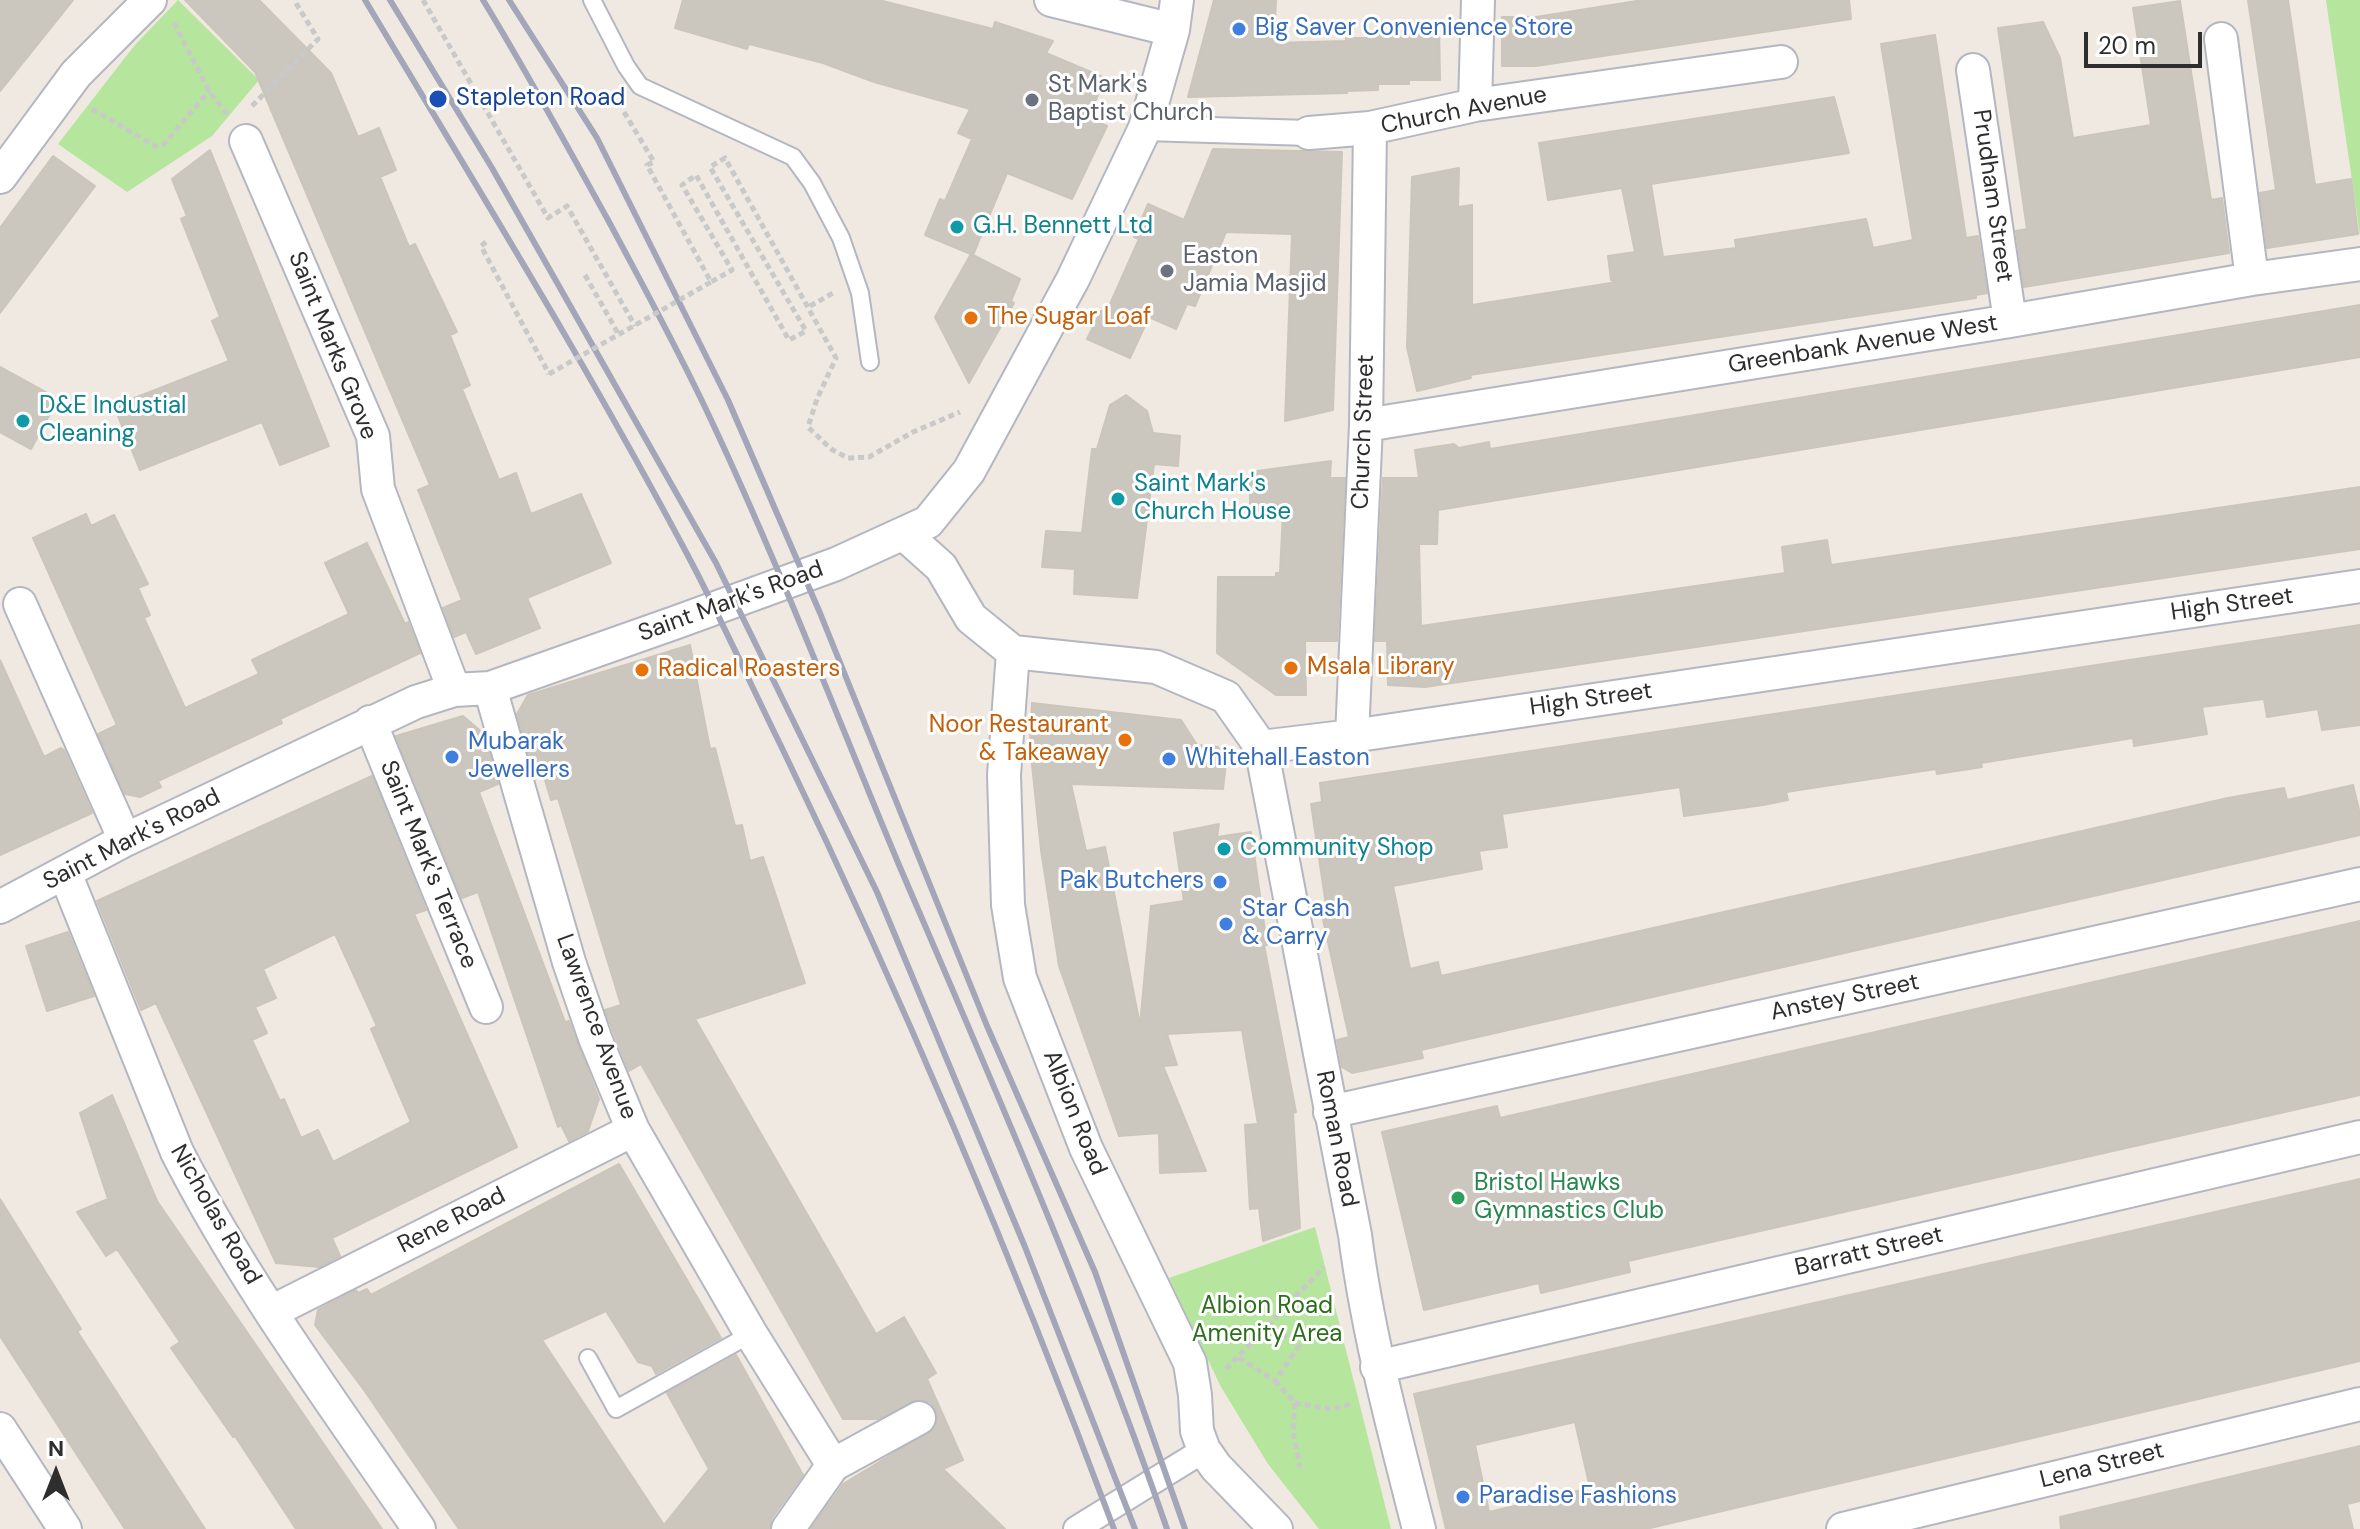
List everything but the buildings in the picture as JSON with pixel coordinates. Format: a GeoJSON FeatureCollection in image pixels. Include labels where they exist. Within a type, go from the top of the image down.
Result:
{"type":"FeatureCollection","features":[{"type":"Feature","properties":{"kind":"street"},"geometry":{"type":"LineString","coordinates":[[1051,0],[1175,15]]}},
{"type":"Feature","properties":{"kind":"street"},"geometry":{"type":"LineString","coordinates":[[1475,105],[1478,0]]}},
{"type":"Feature","properties":{"kind":"street"},"geometry":{"type":"LineString","coordinates":[[0,177],[76,74],[159,6]]}},
{"type":"Feature","properties":{"kind":"street","name":"Saint Mark's Road"},"geometry":{"type":"LineString","coordinates":[[0,907],[125,840],[416,702],[454,690],[490,688],[836,564],[928,522],[969,471],[1073,279],[1145,128],[1175,15]]}},
{"type":"Feature","properties":{"kind":"street"},"geometry":{"type":"LineString","coordinates":[[2221,39],[2252,279]]}},
{"type":"Feature","properties":{"kind":"street","name":"Church Avenue"},"geometry":{"type":"LineString","coordinates":[[1145,128],[1309,133],[1370,128],[1475,105],[1781,62]]}},
{"type":"Feature","properties":{"kind":"street","name":"Prudham Street"},"geometry":{"type":"LineString","coordinates":[[1973,70],[2010,321]]}},
{"type":"Feature","properties":{"kind":"street","name":"Church Street"},"geometry":{"type":"LineString","coordinates":[[1352,736],[1366,425],[1370,128]]}},
{"type":"Feature","properties":{"kind":"street","name":"Saint Marks Grove"},"geometry":{"type":"LineString","coordinates":[[240,132],[373,436],[378,489],[454,690]]}},
{"type":"Feature","properties":{"kind":"street","name":"Greenbank Avenue West"},"geometry":{"type":"LineString","coordinates":[[1366,425],[2252,279],[2360,264]]}},
{"type":"Feature","properties":{"kind":"street"},"geometry":{"type":"LineString","coordinates":[[904,534],[941,567],[971,618],[1013,652],[1156,667],[1226,697],[1261,747]]}},
{"type":"Feature","properties":{"kind":"street","name":"High Street"},"geometry":{"type":"LineString","coordinates":[[1261,747],[2360,586]]}},
{"type":"Feature","properties":{"kind":"street"},"geometry":{"type":"LineString","coordinates":[[20,604],[125,840]]}},
{"type":"Feature","properties":{"kind":"street","name":"Albion Road"},"geometry":{"type":"LineString","coordinates":[[1013,652],[1004,775],[1008,905],[1020,978],[1086,1148],[1190,1363],[1197,1431],[1204,1450],[1216,1467],[1276,1529]]}},
{"type":"Feature","properties":{"kind":"street","name":"Lawrence Avenue"},"geometry":{"type":"LineString","coordinates":[[490,688],[569,962],[595,1038],[633,1130],[751,1334],[833,1465]]}},
{"type":"Feature","properties":{"kind":"street","name":"Saint Mark's Terrace"},"geometry":{"type":"LineString","coordinates":[[370,722],[486,1007]]}},
{"type":"Feature","properties":{"kind":"street","name":"Roman Road"},"geometry":{"type":"LineString","coordinates":[[1261,747],[1355,1235],[1363,1300],[1419,1529]]}},
{"type":"Feature","properties":{"kind":"street","name":"Nicholas Road"},"geometry":{"type":"LineString","coordinates":[[65,873],[177,1152],[196,1190],[271,1312],[419,1529]]}},
{"type":"Feature","properties":{"kind":"street","name":"Anstey Street"},"geometry":{"type":"LineString","coordinates":[[1330,1112],[2360,884]]}},
{"type":"Feature","properties":{"kind":"street","name":"Rene Road"},"geometry":{"type":"LineString","coordinates":[[271,1312],[633,1130]]}},
{"type":"Feature","properties":{"kind":"street","name":"Barratt Street"},"geometry":{"type":"LineString","coordinates":[[1377,1367],[2360,1137]]}},
{"type":"Feature","properties":{"kind":"street","name":"Lena Street"},"geometry":{"type":"LineString","coordinates":[[1843,1529],[2360,1404]]}},
{"type":"Feature","properties":{"kind":"street"},"geometry":{"type":"LineString","coordinates":[[788,1529],[833,1465],[919,1418]]}},
{"type":"Feature","properties":{"kind":"street"},"geometry":{"type":"LineString","coordinates":[[0,1429],[65,1529]]}},
{"type":"Feature","properties":{"kind":"street"},"geometry":{"type":"LineString","coordinates":[[1076,1529],[1204,1450]]}},
{"type":"Feature","properties":{"kind":"lane"},"geometry":{"type":"LineString","coordinates":[[592,0],[626,66],[640,86],[793,157],[812,183],[841,238],[860,293],[870,362]]}},
{"type":"Feature","properties":{"kind":"lane"},"geometry":{"type":"LineString","coordinates":[[588,1358],[616,1409],[751,1334]]}},
{"type":"Feature","properties":{"kind":"path"},"geometry":{"type":"LineString","coordinates":[[159,6],[209,91],[240,132],[318,39],[294,0]]}},
{"type":"Feature","properties":{"kind":"path"},"geometry":{"type":"LineString","coordinates":[[423,0],[548,218],[567,206],[635,326]]}},
{"type":"Feature","properties":{"kind":"path"},"geometry":{"type":"LineString","coordinates":[[63,92],[155,146],[164,144],[209,91]]}},
{"type":"Feature","properties":{"kind":"path"},"geometry":{"type":"LineString","coordinates":[[622,109],[654,162],[647,165],[711,282]]}},
{"type":"Feature","properties":{"kind":"path"},"geometry":{"type":"LineString","coordinates":[[483,244],[549,374],[732,270],[682,185],[696,175],[789,340],[806,331],[710,167],[725,158],[810,306],[836,358],[808,427],[831,449],[848,458],[869,457],[913,432],[971,408],[1000,411]]}},
{"type":"Feature","properties":{"kind":"path"},"geometry":{"type":"LineString","coordinates":[[585,275],[619,335]]}},
{"type":"Feature","properties":{"kind":"path"},"geometry":{"type":"LineString","coordinates":[[1252,1344],[1355,1235]]}},
{"type":"Feature","properties":{"kind":"path"},"geometry":{"type":"LineString","coordinates":[[1319,1272],[1323,1287]]}},
{"type":"Feature","properties":{"kind":"path"},"geometry":{"type":"LineString","coordinates":[[1269,1324],[1299,1346],[1275,1381]]}},
{"type":"Feature","properties":{"kind":"path"},"geometry":{"type":"LineString","coordinates":[[1239,1358],[1275,1381],[1295,1403],[1345,1408],[1354,1402],[1350,1388]]}},
{"type":"Feature","properties":{"kind":"path"},"geometry":{"type":"LineString","coordinates":[[1295,1403],[1293,1432],[1300,1467]]}},
{"type":"Feature","properties":{"kind":"green space"},"geometry":{"type":"Polygon","coordinates":[[[178,0],[259,80],[212,136],[127,192],[58,144],[134,46],[178,0]]]}},
{"type":"Feature","properties":{"kind":"green space"},"geometry":{"type":"Polygon","coordinates":[[[2326,0],[2360,0],[2360,236],[2326,0]]]}},
{"type":"Feature","properties":{"kind":"green space","name":"Albion Road Amenity Area"},"geometry":{"type":"Polygon","coordinates":[[[1315,1227],[1391,1529],[1319,1529],[1268,1464],[1221,1387],[1169,1278],[1315,1227]]]}},
{"type":"Feature","properties":{"kind":"railway"},"geometry":{"type":"LineString","coordinates":[[365,0],[576,354],[718,615],[828,844],[915,1037],[1038,1331],[1114,1529]]}},
{"type":"Feature","properties":{"kind":"railway"},"geometry":{"type":"LineString","coordinates":[[390,0],[492,168],[716,563],[877,892],[1025,1247],[1135,1529]]}},
{"type":"Feature","properties":{"kind":"railway"},"geometry":{"type":"LineString","coordinates":[[483,0],[547,109],[648,295],[737,477],[1039,1194],[1167,1529]]}},
{"type":"Feature","properties":{"kind":"railway"},"geometry":{"type":"LineString","coordinates":[[509,0],[597,138],[728,400],[820,613],[987,1026],[1095,1272],[1185,1529]]}},
{"type":"Feature","properties":{"kind":"place","name":"Big Saver Convenience Store"},"geometry":{"type":"Point","coordinates":[1239,29]}},
{"type":"Feature","properties":{"kind":"place","name":"Stapleton Road"},"geometry":{"type":"Point","coordinates":[438,99]}},
{"type":"Feature","properties":{"kind":"place","name":"St Mark's Baptist Church"},"geometry":{"type":"Point","coordinates":[1032,100]}},
{"type":"Feature","properties":{"kind":"place","name":"G.H. Bennett Ltd"},"geometry":{"type":"Point","coordinates":[957,227]}},
{"type":"Feature","properties":{"kind":"place","name":"Easton Jamia Masjid"},"geometry":{"type":"Point","coordinates":[1167,271]}},
{"type":"Feature","properties":{"kind":"place","name":"The Sugar Loaf"},"geometry":{"type":"Point","coordinates":[971,318]}},
{"type":"Feature","properties":{"kind":"place","name":"D&E Industial Cleaning"},"geometry":{"type":"Point","coordinates":[23,421]}},
{"type":"Feature","properties":{"kind":"place","name":"Saint Mark's Church House"},"geometry":{"type":"Point","coordinates":[1118,499]}},
{"type":"Feature","properties":{"kind":"place","name":"Msala Library"},"geometry":{"type":"Point","coordinates":[1291,668]}},
{"type":"Feature","properties":{"kind":"place","name":"Radical Roasters"},"geometry":{"type":"Point","coordinates":[642,670]}},
{"type":"Feature","properties":{"kind":"place","name":"Noor Restaurant & Takeaway"},"geometry":{"type":"Point","coordinates":[1125,740]}},
{"type":"Feature","properties":{"kind":"place","name":"Mubarak Jewellers"},"geometry":{"type":"Point","coordinates":[452,757]}},
{"type":"Feature","properties":{"kind":"place","name":"Whitehall Easton"},"geometry":{"type":"Point","coordinates":[1169,759]}},
{"type":"Feature","properties":{"kind":"place","name":"Community Shop"},"geometry":{"type":"Point","coordinates":[1224,849]}},
{"type":"Feature","properties":{"kind":"place","name":"Pak Butchers"},"geometry":{"type":"Point","coordinates":[1220,882]}},
{"type":"Feature","properties":{"kind":"place","name":"Star Cash & Carry"},"geometry":{"type":"Point","coordinates":[1226,924]}},
{"type":"Feature","properties":{"kind":"place","name":"Bristol Hawks Gymnastics Club"},"geometry":{"type":"Point","coordinates":[1458,1198]}},
{"type":"Feature","properties":{"kind":"place","name":"Paradise Fashions"},"geometry":{"type":"Point","coordinates":[1463,1497]}}]}
